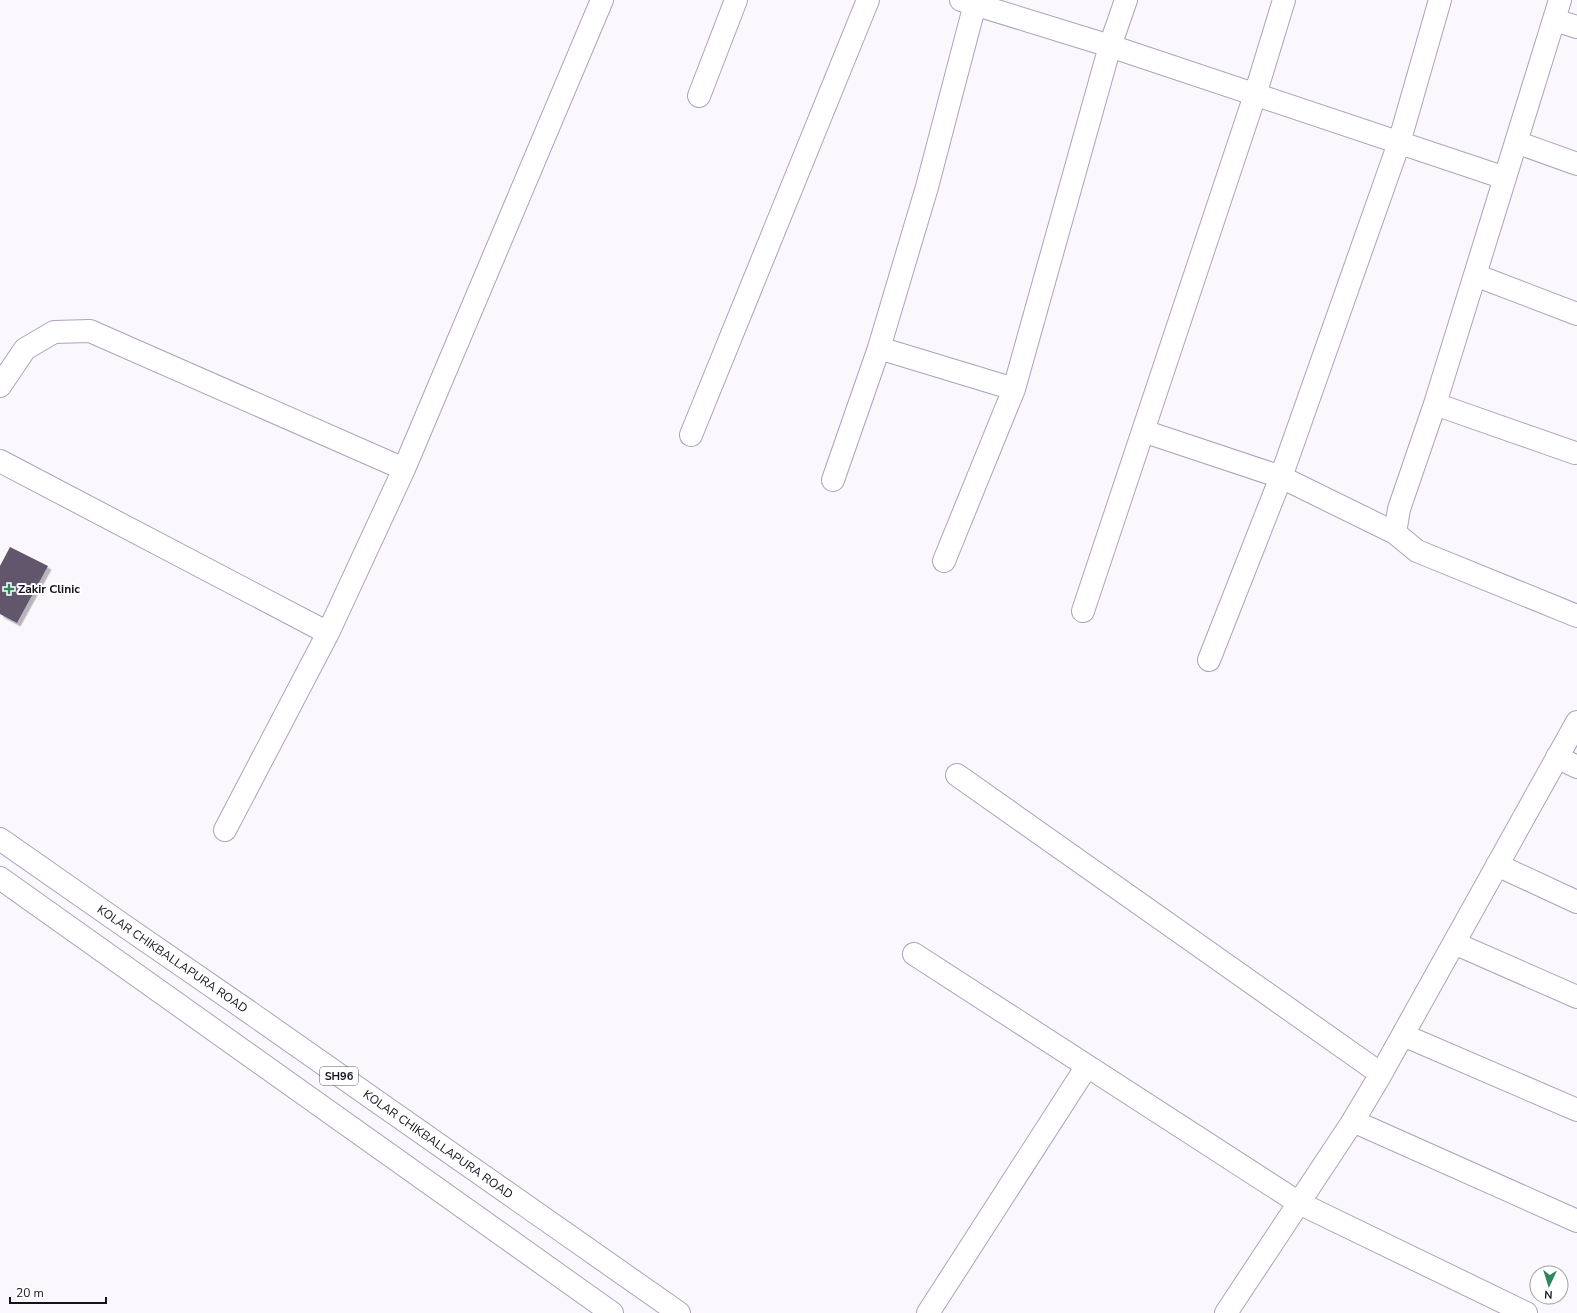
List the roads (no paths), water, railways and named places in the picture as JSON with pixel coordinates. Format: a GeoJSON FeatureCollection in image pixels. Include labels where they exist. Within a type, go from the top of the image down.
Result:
{"type":"FeatureCollection","features":[{"type":"Feature","properties":{"kind":"street"},"geometry":{"type":"LineString","coordinates":[[225,830],[328,633],[404,468],[602,0]]}},
{"type":"Feature","properties":{"kind":"street"},"geometry":{"type":"LineString","coordinates":[[699,96],[736,0]]}},
{"type":"Feature","properties":{"kind":"street"},"geometry":{"type":"LineString","coordinates":[[691,435],[868,0]]}},
{"type":"Feature","properties":{"kind":"street"},"geometry":{"type":"LineString","coordinates":[[944,561],[1014,389],[1110,46],[1126,0]]}},
{"type":"Feature","properties":{"kind":"street"},"geometry":{"type":"LineString","coordinates":[[1083,611],[1255,95],[1284,0]]}},
{"type":"Feature","properties":{"kind":"street"},"geometry":{"type":"LineString","coordinates":[[1210,660],[1281,477],[1399,143],[1440,0]]}},
{"type":"Feature","properties":{"kind":"street"},"geometry":{"type":"LineString","coordinates":[[834,480],[879,348],[927,186],[970,2],[1110,46],[1505,178]]}},
{"type":"Feature","properties":{"kind":"street"},"geometry":{"type":"LineString","coordinates":[[1395,532],[1399,509],[1435,404],[1557,10],[1577,27]]}},
{"type":"Feature","properties":{"kind":"street"},"geometry":{"type":"LineString","coordinates":[[1516,142],[1577,164]]}},
{"type":"Feature","properties":{"kind":"street"},"geometry":{"type":"LineString","coordinates":[[1475,275],[1577,314]]}},
{"type":"Feature","properties":{"kind":"street"},"geometry":{"type":"LineString","coordinates":[[0,386],[25,349],[54,332],[90,331],[404,468]]}},
{"type":"Feature","properties":{"kind":"street"},"geometry":{"type":"LineString","coordinates":[[879,348],[1014,389]]}},
{"type":"Feature","properties":{"kind":"street"},"geometry":{"type":"LineString","coordinates":[[1435,404],[1575,453]]}},
{"type":"Feature","properties":{"kind":"street"},"geometry":{"type":"LineString","coordinates":[[1143,431],[1281,477],[1395,532],[1417,551],[1577,616]]}},
{"type":"Feature","properties":{"kind":"street"},"geometry":{"type":"LineString","coordinates":[[0,461],[328,633]]}},
{"type":"Feature","properties":{"kind":"street"},"geometry":{"type":"LineString","coordinates":[[1226,1313],[1353,1121],[1381,1074],[1577,722]]}},
{"type":"Feature","properties":{"kind":"street"},"geometry":{"type":"LineString","coordinates":[[1557,757],[1577,767]]}},
{"type":"Feature","properties":{"kind":"street"},"geometry":{"type":"LineString","coordinates":[[957,775],[1381,1074]]}},
{"type":"Feature","properties":{"kind":"street","name":"KOLAR CHIKBALLAPURA ROAD"},"geometry":{"type":"LineString","coordinates":[[0,839],[679,1313]]}},
{"type":"Feature","properties":{"kind":"street"},"geometry":{"type":"LineString","coordinates":[[1498,865],[1577,902]]}},
{"type":"Feature","properties":{"kind":"street","name":"SH96"},"geometry":{"type":"LineString","coordinates":[[0,878],[612,1313]]}},
{"type":"Feature","properties":{"kind":"street"},"geometry":{"type":"LineString","coordinates":[[1454,943],[1577,997]]}},
{"type":"Feature","properties":{"kind":"street"},"geometry":{"type":"LineString","coordinates":[[914,954],[1299,1204],[1526,1313]]}},
{"type":"Feature","properties":{"kind":"street"},"geometry":{"type":"LineString","coordinates":[[1403,1035],[1577,1110]]}},
{"type":"Feature","properties":{"kind":"street"},"geometry":{"type":"LineString","coordinates":[[928,1313],[1087,1066]]}},
{"type":"Feature","properties":{"kind":"street"},"geometry":{"type":"LineString","coordinates":[[1353,1121],[1577,1221]]}},
{"type":"Feature","properties":{"kind":"place","name":"Zakir Clinic"},"geometry":{"type":"Point","coordinates":[9,589]}}]}
